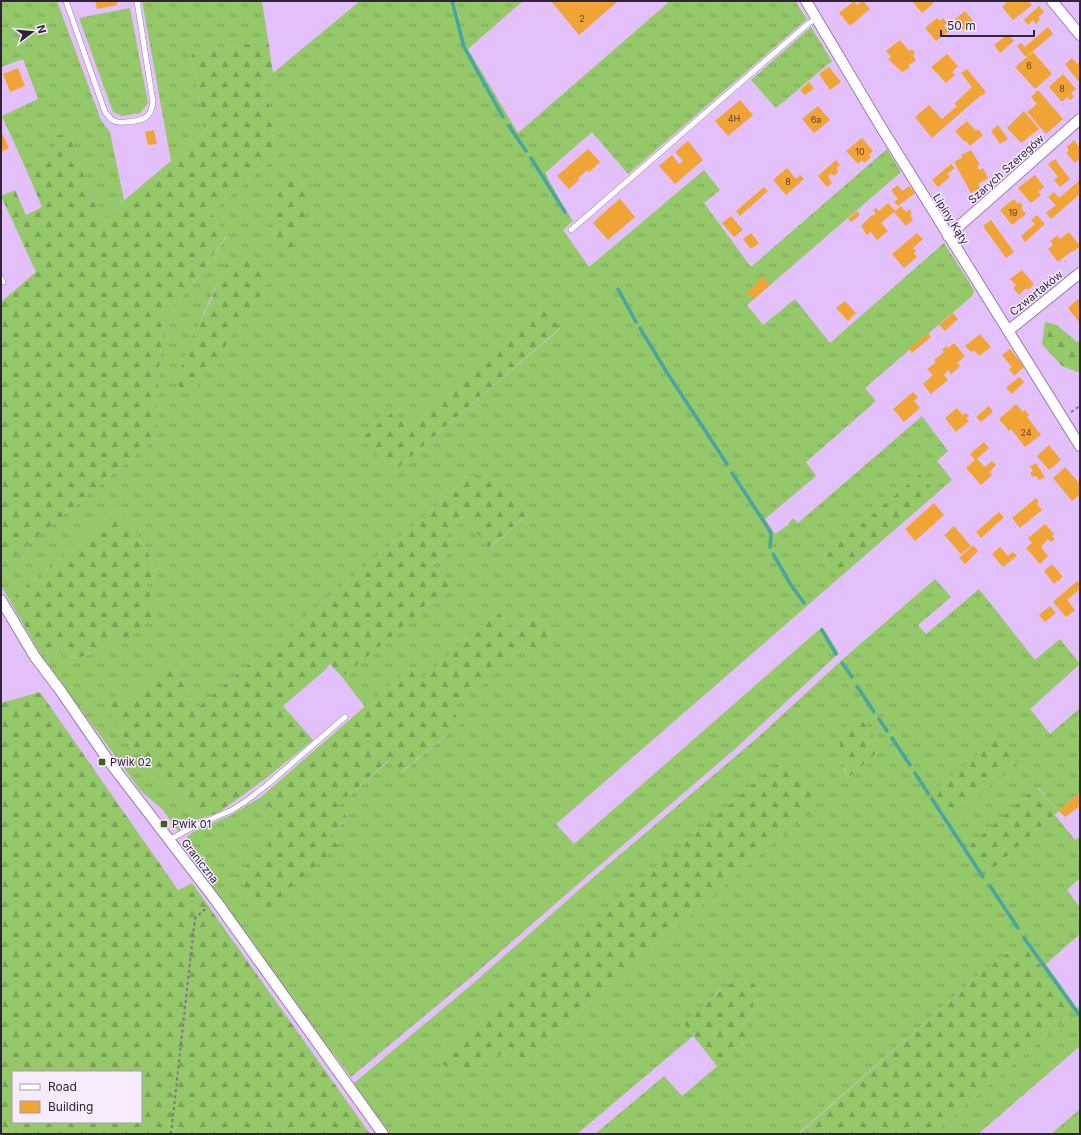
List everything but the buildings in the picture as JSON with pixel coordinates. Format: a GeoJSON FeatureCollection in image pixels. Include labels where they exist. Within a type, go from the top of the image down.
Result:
{"type":"FeatureCollection","features":[{"type":"Feature","properties":{"kind":"street","name":"Lipiny Kąty"},"geometry":{"type":"LineString","coordinates":[[806,1],[948,236],[1080,446]]}},
{"type":"Feature","properties":{"kind":"street"},"geometry":{"type":"LineString","coordinates":[[1052,1],[1080,34]]}},
{"type":"Feature","properties":{"kind":"street","name":"Szarych Szeregów"},"geometry":{"type":"LineString","coordinates":[[948,236],[1080,120]]}},
{"type":"Feature","properties":{"kind":"street","name":"Czwartaków"},"geometry":{"type":"LineString","coordinates":[[1008,331],[1080,273]]}},
{"type":"Feature","properties":{"kind":"street","name":"Graniczna"},"geometry":{"type":"LineString","coordinates":[[1,600],[35,657],[60,690],[108,760],[216,901],[383,1134]]}},
{"type":"Feature","properties":{"kind":"lane"},"geometry":{"type":"LineString","coordinates":[[66,1],[105,112],[109,117],[118,122],[141,120],[151,113],[152,109],[153,102],[137,1]]}},
{"type":"Feature","properties":{"kind":"lane"},"geometry":{"type":"LineString","coordinates":[[571,230],[809,23],[817,18]]}},
{"type":"Feature","properties":{"kind":"lane"},"geometry":{"type":"LineString","coordinates":[[169,840],[193,827],[232,810],[246,801],[267,786],[345,717]]}},
{"type":"Feature","properties":{"kind":"path"},"geometry":{"type":"LineString","coordinates":[[171,1134],[194,918],[216,901]]}},
{"type":"Feature","properties":{"kind":"green space"},"geometry":{"type":"Polygon","coordinates":[[[2,1],[57,1],[101,120],[110,132],[124,200],[101,220],[68,132],[58,156],[26,169],[2,116],[38,99],[23,59],[1,67],[2,1]]]}},
{"type":"Feature","properties":{"kind":"green space"},"geometry":{"type":"Polygon","coordinates":[[[142,1],[262,1],[268,40],[191,54],[205,132],[171,161],[142,1]]]}},
{"type":"Feature","properties":{"kind":"green space"},"geometry":{"type":"Polygon","coordinates":[[[360,1],[523,1],[468,49],[518,133],[670,1],[795,1],[807,19],[628,174],[592,132],[545,173],[573,221],[563,230],[589,267],[704,170],[720,190],[704,203],[751,267],[887,149],[901,172],[747,305],[763,325],[795,299],[830,343],[944,243],[974,290],[972,296],[865,388],[876,401],[806,462],[816,476],[765,519],[775,534],[788,525],[793,518],[798,523],[922,416],[948,451],[937,461],[952,480],[936,494],[920,475],[824,556],[839,578],[556,824],[574,844],[822,627],[839,653],[736,748],[476,973],[351,1077],[333,1053],[331,1055],[187,853],[184,841],[193,832],[231,815],[261,797],[279,821],[338,847],[329,835],[348,818],[337,806],[389,761],[401,773],[461,723],[450,709],[525,645],[537,616],[516,633],[498,612],[422,679],[410,667],[365,707],[342,677],[449,586],[432,565],[455,549],[444,532],[463,516],[490,547],[529,514],[469,476],[405,533],[197,708],[174,661],[124,703],[122,733],[125,738],[199,819],[178,831],[163,810],[140,790],[41,655],[49,650],[77,658],[91,654],[102,647],[131,636],[147,583],[157,576],[146,548],[118,508],[10,601],[1,586],[1,567],[158,436],[157,399],[163,320],[190,288],[227,236],[211,212],[278,154],[271,131],[271,110],[261,83],[360,1]],[[222,271],[179,373],[196,387],[222,271]],[[560,329],[406,426],[394,411],[392,473],[560,329]]]}},
{"type":"Feature","properties":{"kind":"green space"},"geometry":{"type":"Polygon","coordinates":[[[130,8],[148,103],[140,113],[122,116],[113,112],[79,18],[130,8]]]}},
{"type":"Feature","properties":{"kind":"green space"},"geometry":{"type":"Polygon","coordinates":[[[811,27],[832,61],[776,108],[751,80],[811,27]]]}},
{"type":"Feature","properties":{"kind":"green space"},"geometry":{"type":"Polygon","coordinates":[[[268,40],[273,73],[261,83],[271,110],[271,131],[278,154],[211,212],[227,235],[190,288],[163,320],[157,399],[158,436],[1,567],[1,302],[36,272],[1,196],[15,190],[26,215],[42,207],[26,169],[58,156],[52,138],[68,132],[101,220],[205,132],[191,54],[268,40]]]}},
{"type":"Feature","properties":{"kind":"green space"},"geometry":{"type":"Polygon","coordinates":[[[298,179],[309,180],[311,194],[309,204],[292,248],[282,253],[273,248],[269,240],[273,206],[282,188],[288,182],[298,179]]]}},
{"type":"Feature","properties":{"kind":"green space"},"geometry":{"type":"Polygon","coordinates":[[[234,257],[253,259],[264,269],[268,276],[266,287],[196,388],[185,394],[179,389],[179,373],[188,346],[211,300],[222,271],[227,263],[234,257]]]}},
{"type":"Feature","properties":{"kind":"green space"},"geometry":{"type":"Polygon","coordinates":[[[542,308],[560,328],[392,473],[362,438],[394,411],[406,426],[542,308]]]}},
{"type":"Feature","properties":{"kind":"green space"},"geometry":{"type":"Polygon","coordinates":[[[1045,322],[1057,325],[1077,342],[1080,340],[1080,373],[1062,366],[1042,344],[1045,322]]]}},
{"type":"Feature","properties":{"kind":"green space"},"geometry":{"type":"Polygon","coordinates":[[[920,474],[936,494],[839,578],[824,556],[920,474]]]}},
{"type":"Feature","properties":{"kind":"green space"},"geometry":{"type":"Polygon","coordinates":[[[489,475],[502,482],[529,514],[489,547],[463,516],[445,532],[455,549],[432,565],[450,586],[342,677],[330,664],[324,671],[283,706],[313,740],[265,779],[218,813],[199,819],[125,738],[107,709],[110,702],[119,700],[124,703],[174,660],[184,684],[197,708],[405,533],[469,476],[489,475]]]}},
{"type":"Feature","properties":{"kind":"green space"},"geometry":{"type":"Polygon","coordinates":[[[118,508],[146,548],[157,576],[147,583],[155,616],[131,636],[102,647],[91,654],[77,658],[49,650],[41,655],[10,601],[118,508]]]}},
{"type":"Feature","properties":{"kind":"green space"},"geometry":{"type":"Polygon","coordinates":[[[935,579],[951,597],[918,625],[926,634],[979,589],[1035,660],[1060,639],[1080,664],[1030,709],[1050,734],[1080,708],[1080,792],[1058,812],[1038,787],[985,874],[1055,815],[1075,840],[1080,836],[1080,878],[1067,890],[1080,908],[1080,934],[1046,964],[1077,1008],[1080,1006],[1080,1046],[978,1134],[932,1134],[1074,1012],[1008,952],[980,974],[800,1132],[801,1134],[595,1134],[664,1076],[682,1096],[743,1044],[749,1018],[753,1010],[752,1000],[749,995],[720,990],[684,1023],[693,1036],[577,1134],[389,1134],[353,1084],[477,980],[588,882],[757,738],[843,659],[935,579]],[[858,720],[847,726],[842,736],[844,770],[850,777],[858,720]],[[818,804],[509,1048],[523,1061],[818,804]]]}},
{"type":"Feature","properties":{"kind":"green space"},"geometry":{"type":"Polygon","coordinates":[[[498,612],[516,633],[537,616],[545,617],[562,637],[538,656],[525,645],[451,709],[461,723],[400,773],[388,761],[337,806],[348,818],[329,835],[338,846],[263,911],[236,875],[269,846],[262,835],[279,821],[261,797],[410,667],[422,678],[498,612]]]}},
{"type":"Feature","properties":{"kind":"green space"},"geometry":{"type":"Polygon","coordinates":[[[40,692],[178,890],[192,883],[370,1134],[1,1134],[1,703],[40,692]]]}},
{"type":"Feature","properties":{"kind":"green space"},"geometry":{"type":"Polygon","coordinates":[[[858,720],[867,726],[872,734],[875,754],[849,777],[841,759],[840,744],[843,731],[847,726],[858,720]]]}},
{"type":"Feature","properties":{"kind":"green space"},"geometry":{"type":"Polygon","coordinates":[[[997,737],[1018,762],[950,821],[932,792],[997,737]]]}},
{"type":"Feature","properties":{"kind":"green space"},"geometry":{"type":"Polygon","coordinates":[[[785,757],[819,804],[523,1061],[509,1048],[481,1066],[463,1069],[447,1067],[441,1063],[438,1055],[785,757]]]}},
{"type":"Feature","properties":{"kind":"green space"},"geometry":{"type":"Polygon","coordinates":[[[1037,787],[1058,812],[985,875],[967,848],[1037,787]]]}},
{"type":"Feature","properties":{"kind":"green space"},"geometry":{"type":"Polygon","coordinates":[[[1026,946],[1074,1012],[932,1134],[800,1133],[980,974],[1007,953],[1026,946]]]}},
{"type":"Feature","properties":{"kind":"green space"},"geometry":{"type":"Polygon","coordinates":[[[741,979],[747,979],[758,987],[750,995],[753,1009],[748,1021],[747,1034],[743,1044],[731,1056],[717,1066],[683,1023],[724,988],[741,979]]]}},
{"type":"Feature","properties":{"kind":"green space"},"geometry":{"type":"Polygon","coordinates":[[[1080,1109],[1080,1134],[1051,1134],[1080,1109]]]}},
{"type":"Feature","properties":{"kind":"waterway"},"geometry":{"type":"LineString","coordinates":[[452,1],[464,47],[503,117]]}},
{"type":"Feature","properties":{"kind":"waterway"},"geometry":{"type":"LineString","coordinates":[[509,126],[526,151]]}},
{"type":"Feature","properties":{"kind":"waterway"},"geometry":{"type":"LineString","coordinates":[[531,158],[565,212]]}},
{"type":"Feature","properties":{"kind":"waterway"},"geometry":{"type":"LineString","coordinates":[[618,289],[636,322]]}},
{"type":"Feature","properties":{"kind":"waterway"},"geometry":{"type":"LineString","coordinates":[[640,328],[666,371],[727,464]]}},
{"type":"Feature","properties":{"kind":"waterway"},"geometry":{"type":"LineString","coordinates":[[732,473],[770,531],[770,547]]}},
{"type":"Feature","properties":{"kind":"waterway"},"geometry":{"type":"LineString","coordinates":[[773,554],[791,585],[804,603]]}},
{"type":"Feature","properties":{"kind":"waterway"},"geometry":{"type":"LineString","coordinates":[[822,630],[836,654]]}},
{"type":"Feature","properties":{"kind":"waterway"},"geometry":{"type":"LineString","coordinates":[[842,663],[852,677]]}},
{"type":"Feature","properties":{"kind":"waterway"},"geometry":{"type":"LineString","coordinates":[[857,686],[874,712]]}},
{"type":"Feature","properties":{"kind":"waterway"},"geometry":{"type":"LineString","coordinates":[[879,719],[887,731]]}},
{"type":"Feature","properties":{"kind":"waterway"},"geometry":{"type":"LineString","coordinates":[[892,738],[910,765]]}},
{"type":"Feature","properties":{"kind":"waterway"},"geometry":{"type":"LineString","coordinates":[[915,773],[928,793]]}},
{"type":"Feature","properties":{"kind":"waterway"},"geometry":{"type":"LineString","coordinates":[[932,799],[983,877]]}},
{"type":"Feature","properties":{"kind":"waterway"},"geometry":{"type":"LineString","coordinates":[[990,886],[1018,928]]}},
{"type":"Feature","properties":{"kind":"waterway"},"geometry":{"type":"LineString","coordinates":[[1024,938],[1080,1016]]}},
{"type":"Feature","properties":{"kind":"place","name":"Pwik 02"},"geometry":{"type":"Point","coordinates":[102,762]}},
{"type":"Feature","properties":{"kind":"place","name":"Pwik 01"},"geometry":{"type":"Point","coordinates":[164,824]}}]}
